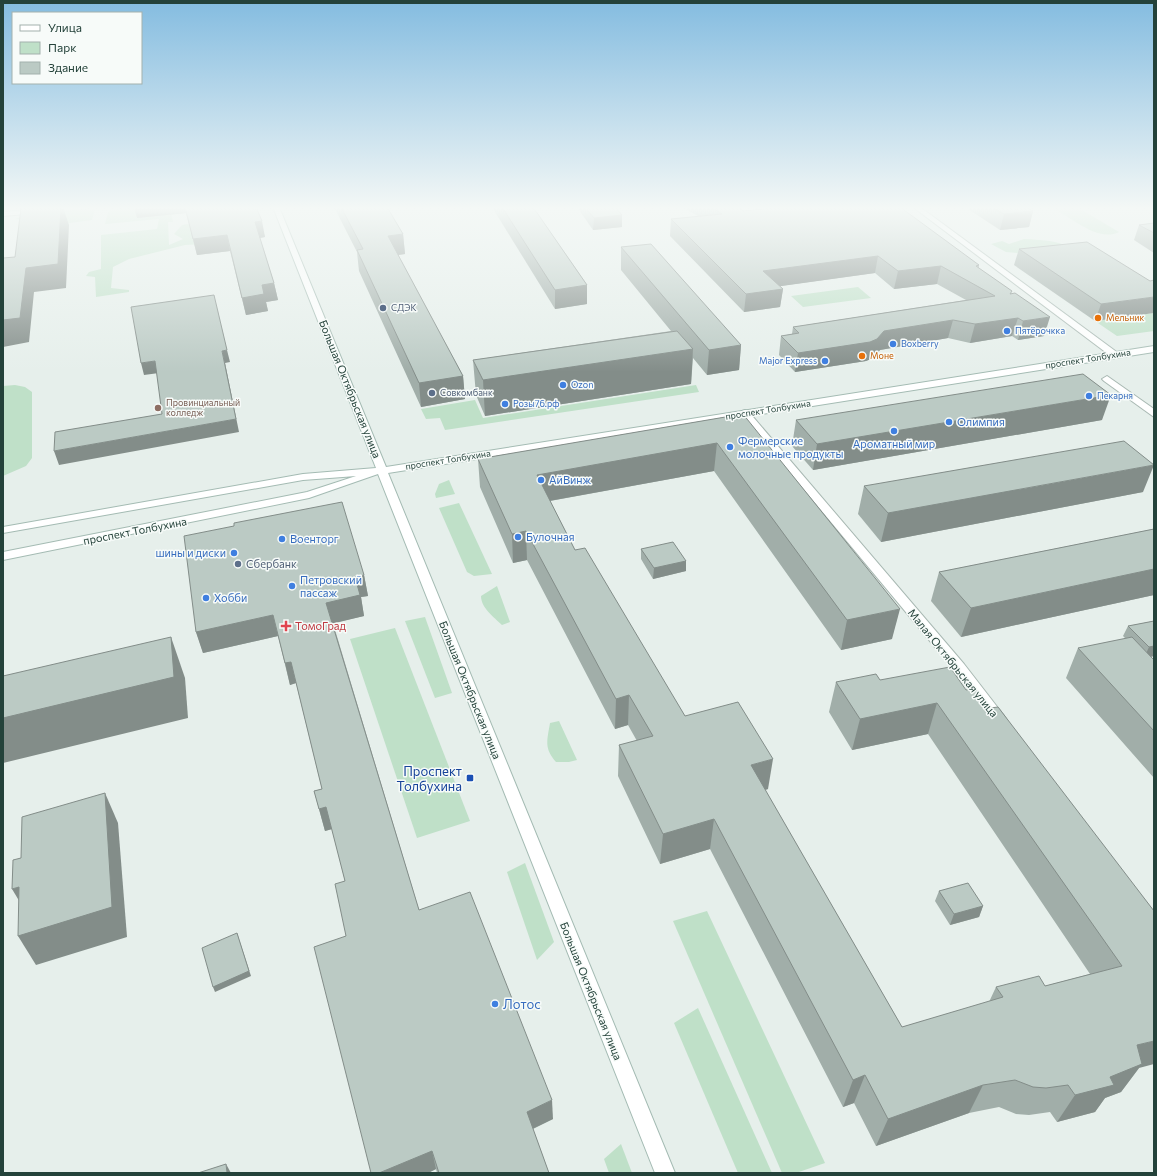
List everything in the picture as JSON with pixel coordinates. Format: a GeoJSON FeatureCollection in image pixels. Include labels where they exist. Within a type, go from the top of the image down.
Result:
{"type":"FeatureCollection","features":[{"type":"Feature","properties":{"kind":"main road","name":"Большая Октябрьская улица"},"geometry":{"type":"LineString","coordinates":[[298,262],[665,1173]]}},
{"type":"Feature","properties":{"kind":"main road"},"geometry":{"type":"LineString","coordinates":[[990,262],[1115,355]]}},
{"type":"Feature","properties":{"kind":"main road","name":"проспект Толбухина"},"geometry":{"type":"LineString","coordinates":[[3,530],[303,477],[382,471],[1154,349]]}},
{"type":"Feature","properties":{"kind":"main road"},"geometry":{"type":"LineString","coordinates":[[1107,379],[1154,414]]}},
{"type":"Feature","properties":{"kind":"main road","name":"Малая Октябрьская улица"},"geometry":{"type":"LineString","coordinates":[[745,414],[959,667],[1007,730]]}},
{"type":"Feature","properties":{"kind":"main road","name":"проспект Толбухина"},"geometry":{"type":"LineString","coordinates":[[3,556],[173,524],[309,495],[382,471]]}},
{"type":"Feature","properties":{"kind":"green space"},"geometry":{"type":"Polygon","coordinates":[[[101,262],[123,262],[113,267],[111,288],[129,290],[129,292],[96,297],[95,277],[86,276],[89,272],[101,269],[101,262]]]}},
{"type":"Feature","properties":{"kind":"green space"},"geometry":{"type":"Polygon","coordinates":[[[858,287],[871,298],[803,307],[791,296],[858,287]]]}},
{"type":"Feature","properties":{"kind":"green space"},"geometry":{"type":"Polygon","coordinates":[[[1154,313],[1154,331],[1117,336],[1095,321],[1154,313]]]}},
{"type":"Feature","properties":{"kind":"green space"},"geometry":{"type":"Polygon","coordinates":[[[15,385],[25,387],[32,392],[32,458],[26,466],[3,476],[3,386],[15,385]]]}},
{"type":"Feature","properties":{"kind":"green space"},"geometry":{"type":"Polygon","coordinates":[[[696,385],[699,392],[445,430],[440,418],[426,419],[421,409],[475,400],[483,418],[696,385]]]}},
{"type":"Feature","properties":{"kind":"green space"},"geometry":{"type":"Polygon","coordinates":[[[449,480],[455,494],[436,498],[435,494],[439,484],[449,480]]]}},
{"type":"Feature","properties":{"kind":"green space"},"geometry":{"type":"Polygon","coordinates":[[[459,503],[492,574],[474,576],[467,572],[439,508],[459,503]]]}},
{"type":"Feature","properties":{"kind":"green space"},"geometry":{"type":"Polygon","coordinates":[[[497,586],[510,622],[502,625],[483,604],[481,596],[497,586]]]}},
{"type":"Feature","properties":{"kind":"green space"},"geometry":{"type":"Polygon","coordinates":[[[425,617],[452,693],[435,698],[405,621],[425,617]]]}},
{"type":"Feature","properties":{"kind":"green space"},"geometry":{"type":"Polygon","coordinates":[[[395,628],[470,821],[417,838],[350,639],[395,628]]]}},
{"type":"Feature","properties":{"kind":"green space"},"geometry":{"type":"Polygon","coordinates":[[[559,721],[577,760],[569,762],[556,762],[550,753],[547,740],[550,723],[559,721]]]}},
{"type":"Feature","properties":{"kind":"green space"},"geometry":{"type":"Polygon","coordinates":[[[525,863],[554,942],[537,960],[507,872],[525,863]]]}},
{"type":"Feature","properties":{"kind":"green space"},"geometry":{"type":"Polygon","coordinates":[[[707,911],[825,1163],[796,1173],[782,1173],[673,921],[707,911]]]}},
{"type":"Feature","properties":{"kind":"green space"},"geometry":{"type":"Polygon","coordinates":[[[698,1008],[772,1173],[738,1173],[674,1023],[698,1008]]]}},
{"type":"Feature","properties":{"kind":"green space"},"geometry":{"type":"Polygon","coordinates":[[[621,1144],[632,1173],[609,1173],[604,1159],[621,1144]]]}},
{"type":"Feature","properties":{"kind":"building"},"geometry":{"type":"Polygon","coordinates":[[[3,262],[58,262],[58,264],[26,268],[20,318],[3,320],[3,262]]]}},
{"type":"Feature","properties":{"kind":"building"},"geometry":{"type":"Polygon","coordinates":[[[233,262],[267,262],[274,283],[262,285],[264,294],[242,298],[233,262]]]}},
{"type":"Feature","properties":{"kind":"building"},"geometry":{"type":"Polygon","coordinates":[[[363,262],[402,262],[463,376],[419,383],[363,262]]]}},
{"type":"Feature","properties":{"kind":"building"},"geometry":{"type":"Polygon","coordinates":[[[537,262],[571,262],[587,285],[555,290],[537,262]]]}},
{"type":"Feature","properties":{"kind":"building"},"geometry":{"type":"Polygon","coordinates":[[[634,262],[667,262],[741,345],[709,350],[634,262]]]}},
{"type":"Feature","properties":{"kind":"building"},"geometry":{"type":"Polygon","coordinates":[[[714,262],[833,262],[763,271],[783,289],[746,294],[714,262]]]}},
{"type":"Feature","properties":{"kind":"building"},"geometry":{"type":"Polygon","coordinates":[[[886,262],[975,262],[979,265],[976,266],[1012,291],[1010,294],[1015,293],[1050,317],[1023,321],[1018,318],[975,324],[953,320],[884,331],[877,339],[870,342],[798,353],[781,336],[799,333],[793,327],[995,296],[941,266],[898,271],[886,262]]]}},
{"type":"Feature","properties":{"kind":"building"},"geometry":{"type":"Polygon","coordinates":[[[1038,262],[1119,262],[1150,281],[1154,280],[1154,297],[1101,304],[1038,262]]]}},
{"type":"Feature","properties":{"kind":"building"},"geometry":{"type":"Polygon","coordinates":[[[214,295],[227,350],[222,351],[236,419],[54,451],[55,432],[162,414],[155,361],[141,363],[131,307],[214,295]]]}},
{"type":"Feature","properties":{"kind":"building"},"geometry":{"type":"Polygon","coordinates":[[[677,331],[693,349],[483,380],[473,360],[677,331]]]}},
{"type":"Feature","properties":{"kind":"building"},"geometry":{"type":"Polygon","coordinates":[[[1083,374],[1111,395],[817,444],[796,420],[1083,374]]]}},
{"type":"Feature","properties":{"kind":"building"},"geometry":{"type":"Polygon","coordinates":[[[743,414],[900,609],[847,620],[717,443],[537,475],[575,550],[585,548],[685,716],[738,702],[773,759],[751,765],[902,1027],[1003,997],[996,987],[1039,976],[1045,986],[1122,966],[937,703],[860,719],[836,682],[876,674],[880,680],[950,667],[966,690],[975,688],[990,708],[998,707],[1154,911],[1154,1041],[1137,1045],[1142,1064],[1110,1077],[1114,1085],[1075,1095],[1068,1085],[1046,1088],[1033,1087],[1015,1080],[983,1085],[888,1119],[865,1075],[853,1080],[714,819],[663,834],[619,745],[653,736],[629,695],[616,699],[526,531],[512,534],[478,459],[743,414]]]}},
{"type":"Feature","properties":{"kind":"building"},"geometry":{"type":"Polygon","coordinates":[[[1124,441],[1154,465],[888,513],[864,486],[1124,441]]]}},
{"type":"Feature","properties":{"kind":"building"},"geometry":{"type":"Polygon","coordinates":[[[342,502],[364,575],[355,577],[360,595],[326,603],[419,910],[470,892],[552,1100],[527,1112],[549,1173],[439,1173],[432,1151],[379,1173],[371,1173],[314,947],[346,936],[335,884],[345,881],[326,807],[319,809],[314,791],[322,789],[291,662],[285,663],[273,615],[196,632],[184,536],[234,526],[234,523],[342,502]]]}},
{"type":"Feature","properties":{"kind":"building"},"geometry":{"type":"Polygon","coordinates":[[[1154,529],[1154,569],[971,608],[939,572],[1154,529]]]}},
{"type":"Feature","properties":{"kind":"building"},"geometry":{"type":"Polygon","coordinates":[[[673,542],[686,561],[654,568],[641,549],[673,542]]]}},
{"type":"Feature","properties":{"kind":"building"},"geometry":{"type":"Polygon","coordinates":[[[1154,621],[1154,646],[1149,647],[1128,626],[1154,621]]]}},
{"type":"Feature","properties":{"kind":"building"},"geometry":{"type":"Polygon","coordinates":[[[171,637],[174,677],[3,718],[3,676],[171,637]]]}},
{"type":"Feature","properties":{"kind":"building"},"geometry":{"type":"Polygon","coordinates":[[[1132,637],[1154,660],[1154,731],[1078,648],[1132,637]]]}},
{"type":"Feature","properties":{"kind":"building"},"geometry":{"type":"Polygon","coordinates":[[[105,793],[112,907],[18,936],[19,887],[12,889],[13,860],[21,858],[22,817],[105,793]]]}},
{"type":"Feature","properties":{"kind":"building"},"geometry":{"type":"Polygon","coordinates":[[[968,883],[983,906],[954,914],[939,891],[968,883]]]}},
{"type":"Feature","properties":{"kind":"building"},"geometry":{"type":"Polygon","coordinates":[[[237,933],[249,971],[213,987],[202,948],[237,933]]]}},
{"type":"Feature","properties":{"kind":"building"},"geometry":{"type":"Polygon","coordinates":[[[226,1164],[227,1173],[198,1173],[226,1164]]]}},
{"type":"Feature","properties":{"kind":"place","name":"СДЭК"},"geometry":{"type":"Point","coordinates":[383,308]}},
{"type":"Feature","properties":{"kind":"place","name":"Мельник"},"geometry":{"type":"Point","coordinates":[1098,318]}},
{"type":"Feature","properties":{"kind":"place","name":"Пятёрочкка"},"geometry":{"type":"Point","coordinates":[1007,331]}},
{"type":"Feature","properties":{"kind":"place","name":"Boxberry"},"geometry":{"type":"Point","coordinates":[893,344]}},
{"type":"Feature","properties":{"kind":"place","name":"Моне"},"geometry":{"type":"Point","coordinates":[862,356]}},
{"type":"Feature","properties":{"kind":"place","name":"Major Express"},"geometry":{"type":"Point","coordinates":[825,361]}},
{"type":"Feature","properties":{"kind":"place","name":"Ozon"},"geometry":{"type":"Point","coordinates":[563,385]}},
{"type":"Feature","properties":{"kind":"place","name":"Совкомбанк"},"geometry":{"type":"Point","coordinates":[432,393]}},
{"type":"Feature","properties":{"kind":"place","name":"Пекарня"},"geometry":{"type":"Point","coordinates":[1089,396]}},
{"type":"Feature","properties":{"kind":"place","name":"Розы76.рф"},"geometry":{"type":"Point","coordinates":[505,404]}},
{"type":"Feature","properties":{"kind":"place","name":"Провинциальный колледж"},"geometry":{"type":"Point","coordinates":[158,408]}},
{"type":"Feature","properties":{"kind":"place","name":"Олимпия"},"geometry":{"type":"Point","coordinates":[949,422]}},
{"type":"Feature","properties":{"kind":"place","name":"Ароматный мир"},"geometry":{"type":"Point","coordinates":[894,431]}},
{"type":"Feature","properties":{"kind":"place","name":"Фермерские молочные продукты"},"geometry":{"type":"Point","coordinates":[730,447]}},
{"type":"Feature","properties":{"kind":"place","name":"АйВинж"},"geometry":{"type":"Point","coordinates":[541,480]}},
{"type":"Feature","properties":{"kind":"place","name":"Булочная"},"geometry":{"type":"Point","coordinates":[518,537]}},
{"type":"Feature","properties":{"kind":"place","name":"Военторг"},"geometry":{"type":"Point","coordinates":[282,539]}},
{"type":"Feature","properties":{"kind":"place","name":"шины и диски"},"geometry":{"type":"Point","coordinates":[234,553]}},
{"type":"Feature","properties":{"kind":"place","name":"Сбербанк"},"geometry":{"type":"Point","coordinates":[238,564]}},
{"type":"Feature","properties":{"kind":"place","name":"Петровский пассаж"},"geometry":{"type":"Point","coordinates":[292,586]}},
{"type":"Feature","properties":{"kind":"place","name":"Хобби"},"geometry":{"type":"Point","coordinates":[206,598]}},
{"type":"Feature","properties":{"kind":"place","name":"ТомоГрад"},"geometry":{"type":"Point","coordinates":[286,626]}},
{"type":"Feature","properties":{"kind":"place","name":"Проспект Толбухина"},"geometry":{"type":"Point","coordinates":[470,778]}},
{"type":"Feature","properties":{"kind":"place","name":"Лотос"},"geometry":{"type":"Point","coordinates":[495,1004]}}]}
